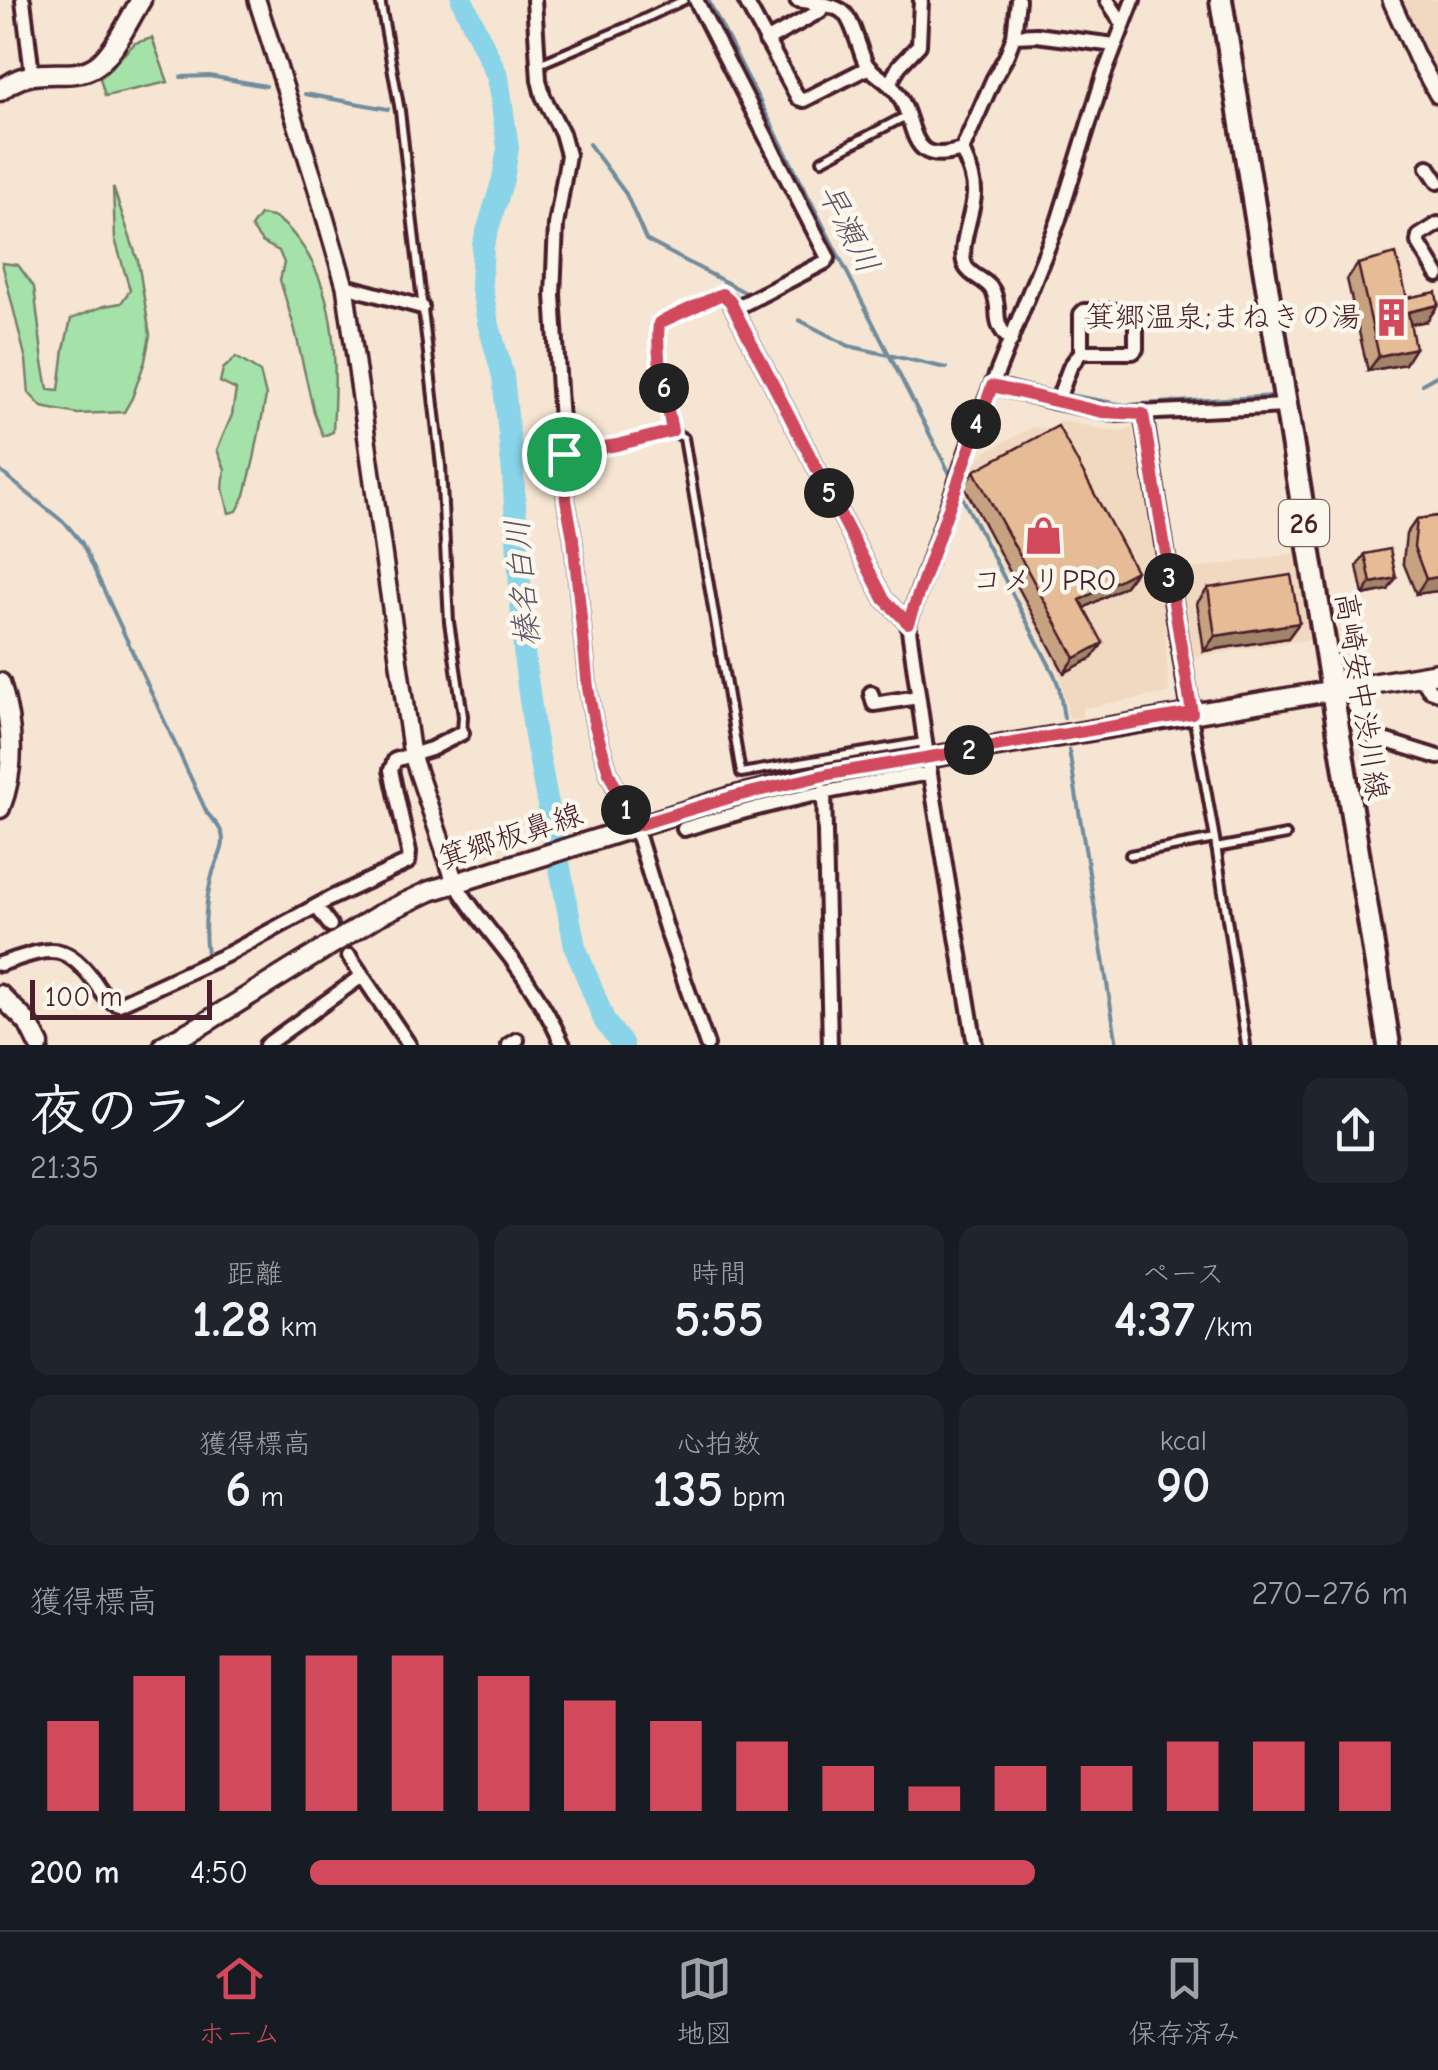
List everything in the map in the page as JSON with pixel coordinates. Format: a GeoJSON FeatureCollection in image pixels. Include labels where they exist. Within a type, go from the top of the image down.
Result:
{"type":"FeatureCollection","features":[{"type":"Feature","properties":{"kind":"main road"},"geometry":{"type":"LineString","coordinates":[[4,82],[32,74],[80,72],[96,66],[141,0]]}},
{"type":"Feature","properties":{"kind":"main road","name":"高崎安中渋川線"},"geometry":{"type":"LineString","coordinates":[[1221,0],[1388,1045]]}},
{"type":"Feature","properties":{"kind":"main road","name":"箕郷板鼻線"},"geometry":{"type":"LineString","coordinates":[[164,1045],[379,915],[430,890],[629,828],[782,784],[1430,675]]}},
{"type":"Feature","properties":{"kind":"main road"},"geometry":{"type":"LineString","coordinates":[[0,808],[11,766],[11,736],[2,696]]}},
{"type":"Feature","properties":{"kind":"main road"},"geometry":{"type":"LineString","coordinates":[[0,995],[28,1023],[40,1045]]}},
{"type":"Feature","properties":{"kind":"street"},"geometry":{"type":"LineString","coordinates":[[23,0],[32,74]]}},
{"type":"Feature","properties":{"kind":"street"},"geometry":{"type":"LineString","coordinates":[[257,0],[345,286],[412,756],[455,882],[514,961],[564,1045]]}},
{"type":"Feature","properties":{"kind":"street"},"geometry":{"type":"LineString","coordinates":[[534,0],[543,96],[568,154],[556,225],[553,295],[566,500],[588,688],[609,773],[706,1045]]}},
{"type":"Feature","properties":{"kind":"street"},"geometry":{"type":"LineString","coordinates":[[696,0],[828,258],[732,305],[884,599],[908,623]]}},
{"type":"Feature","properties":{"kind":"street"},"geometry":{"type":"LineString","coordinates":[[744,0],[798,98],[804,100],[867,68]]}},
{"type":"Feature","properties":{"kind":"street"},"geometry":{"type":"LineString","coordinates":[[797,0],[841,10],[846,15],[867,68],[890,83],[898,94],[921,148],[930,154],[962,150]]}},
{"type":"Feature","properties":{"kind":"street"},"geometry":{"type":"LineString","coordinates":[[890,83],[919,44],[921,0]]}},
{"type":"Feature","properties":{"kind":"street"},"geometry":{"type":"LineString","coordinates":[[1012,341],[998,324],[991,286],[966,269],[963,259],[974,187],[962,150],[1014,36],[1016,0]]}},
{"type":"Feature","properties":{"kind":"street"},"geometry":{"type":"LineString","coordinates":[[1107,0],[1123,24]]}},
{"type":"Feature","properties":{"kind":"street"},"geometry":{"type":"LineString","coordinates":[[976,1045],[908,623],[992,386],[1058,222],[1133,0]]}},
{"type":"Feature","properties":{"kind":"street"},"geometry":{"type":"LineString","coordinates":[[1391,0],[1438,96]]}},
{"type":"Feature","properties":{"kind":"street"},"geometry":{"type":"LineString","coordinates":[[766,40],[824,5]]}},
{"type":"Feature","properties":{"kind":"street"},"geometry":{"type":"LineString","coordinates":[[1014,36],[1115,45]]}},
{"type":"Feature","properties":{"kind":"street"},"geometry":{"type":"LineString","coordinates":[[1428,166],[1438,182]]}},
{"type":"Feature","properties":{"kind":"street"},"geometry":{"type":"LineString","coordinates":[[1438,224],[1418,236],[1418,242],[1438,275]]}},
{"type":"Feature","properties":{"kind":"street"},"geometry":{"type":"LineString","coordinates":[[345,286],[422,307]]}},
{"type":"Feature","properties":{"kind":"street"},"geometry":{"type":"LineString","coordinates":[[1057,402],[1070,367],[1081,352],[1081,314],[1134,311],[1133,352],[1081,352]]}},
{"type":"Feature","properties":{"kind":"street"},"geometry":{"type":"LineString","coordinates":[[992,386],[1116,414],[1286,406]]}},
{"type":"Feature","properties":{"kind":"street"},"geometry":{"type":"LineString","coordinates":[[1143,414],[1192,713]]}},
{"type":"Feature","properties":{"kind":"street"},"geometry":{"type":"LineString","coordinates":[[1430,675],[1430,690],[1438,693]]}},
{"type":"Feature","properties":{"kind":"street"},"geometry":{"type":"LineString","coordinates":[[871,693],[874,704],[918,697]]}},
{"type":"Feature","properties":{"kind":"street"},"geometry":{"type":"LineString","coordinates":[[1354,706],[1377,738],[1438,757]]}},
{"type":"Feature","properties":{"kind":"street"},"geometry":{"type":"LineString","coordinates":[[0,964],[44,950],[68,955],[80,962],[104,996],[119,1004],[228,954],[408,862],[390,770],[395,760],[431,750],[462,732]]}},
{"type":"Feature","properties":{"kind":"street"},"geometry":{"type":"LineString","coordinates":[[684,829],[824,791],[928,757]]}},
{"type":"Feature","properties":{"kind":"street"},"geometry":{"type":"LineString","coordinates":[[824,791],[830,1045]]}},
{"type":"Feature","properties":{"kind":"street"},"geometry":{"type":"LineString","coordinates":[[316,906],[330,925]]}},
{"type":"Feature","properties":{"kind":"street"},"geometry":{"type":"LineString","coordinates":[[349,956],[405,1044]]}},
{"type":"Feature","properties":{"kind":"street"},"geometry":{"type":"LineString","coordinates":[[266,1045],[362,976]]}},
{"type":"Feature","properties":{"kind":"lane"},"geometry":{"type":"LineString","coordinates":[[380,0],[400,111],[441,466],[449,622],[462,732]]}},
{"type":"Feature","properties":{"kind":"lane"},"geometry":{"type":"LineString","coordinates":[[538,65],[684,0]]}},
{"type":"Feature","properties":{"kind":"lane"},"geometry":{"type":"LineString","coordinates":[[822,160],[909,117]]}},
{"type":"Feature","properties":{"kind":"lane"},"geometry":{"type":"LineString","coordinates":[[672,431],[660,369],[659,323],[716,295],[722,294],[732,305]]}},
{"type":"Feature","properties":{"kind":"lane"},"geometry":{"type":"LineString","coordinates":[[564,454],[672,431],[684,438],[741,774],[928,757]]}},
{"type":"Feature","properties":{"kind":"lane"},"geometry":{"type":"LineString","coordinates":[[1192,713],[1246,1045]]}},
{"type":"Feature","properties":{"kind":"lane"},"geometry":{"type":"LineString","coordinates":[[1130,854],[1286,836]]}},
{"type":"Feature","properties":{"kind":"shaded area"},"geometry":{"type":"Polygon","coordinates":[[[1399,0],[1438,0],[1438,75],[1406,17],[1399,0]]]}},
{"type":"Feature","properties":{"kind":"shaded area"},"geometry":{"type":"Polygon","coordinates":[[[1058,420],[1107,430],[1132,427],[1163,603],[1169,693],[1082,708],[1082,718],[1069,718],[1059,673],[962,488],[983,453],[1033,427],[1057,429],[1058,420]]]}},
{"type":"Feature","properties":{"kind":"shaded area"},"geometry":{"type":"Polygon","coordinates":[[[1298,553],[1311,639],[1188,658],[1175,572],[1298,553]]]}},
{"type":"Feature","properties":{"kind":"green space"},"geometry":{"type":"Polygon","coordinates":[[[152,38],[168,82],[105,96],[100,78],[135,43],[152,38]]]}},
{"type":"Feature","properties":{"kind":"green space"},"geometry":{"type":"Polygon","coordinates":[[[113,187],[138,261],[150,335],[145,361],[124,412],[78,414],[42,407],[29,393],[26,360],[2,263],[18,265],[34,287],[48,389],[59,390],[71,319],[121,303],[130,290],[115,239],[113,187]]]}},
{"type":"Feature","properties":{"kind":"green space"},"geometry":{"type":"Polygon","coordinates":[[[260,215],[275,218],[291,231],[315,268],[323,290],[333,336],[335,384],[333,432],[323,436],[280,280],[284,263],[279,251],[262,242],[251,227],[260,215]]]}},
{"type":"Feature","properties":{"kind":"green space"},"geometry":{"type":"Polygon","coordinates":[[[236,357],[260,372],[266,396],[245,495],[237,511],[229,513],[223,488],[225,469],[217,450],[232,415],[236,390],[220,382],[223,369],[236,357]]]}},
{"type":"Feature","properties":{"kind":"building"},"geometry":{"type":"Polygon","coordinates":[[[1396,254],[1407,298],[1436,292],[1438,305],[1408,312],[1415,348],[1379,356],[1358,264],[1396,254]]]}},
{"type":"Feature","properties":{"kind":"building","name":"コメリPRO"},"geometry":{"type":"Polygon","coordinates":[[[1058,426],[1136,571],[1080,600],[1103,643],[1075,658],[974,471],[1058,426]]]}},
{"type":"Feature","properties":{"kind":"building"},"geometry":{"type":"Polygon","coordinates":[[[1438,516],[1438,577],[1426,579],[1414,547],[1417,519],[1438,516]]]}},
{"type":"Feature","properties":{"kind":"building"},"geometry":{"type":"Polygon","coordinates":[[[1390,549],[1396,578],[1371,583],[1365,554],[1390,549]]]}},
{"type":"Feature","properties":{"kind":"building"},"geometry":{"type":"Polygon","coordinates":[[[1291,575],[1299,623],[1215,636],[1208,588],[1291,575]]]}},
{"type":"Feature","properties":{"kind":"waterway","name":"榛名白川"},"geometry":{"type":"LineString","coordinates":[[462,0],[498,77],[508,148],[483,245],[481,284],[503,376],[525,664],[535,736],[575,947],[605,1022],[623,1045]]}},
{"type":"Feature","properties":{"kind":"waterway","name":"早瀬川"},"geometry":{"type":"LineString","coordinates":[[708,0],[951,476]]}},
{"type":"Feature","properties":{"kind":"waterway"},"geometry":{"type":"LineString","coordinates":[[181,77],[209,76],[266,86]]}},
{"type":"Feature","properties":{"kind":"waterway"},"geometry":{"type":"LineString","coordinates":[[305,94],[388,109]]}},
{"type":"Feature","properties":{"kind":"waterway"},"geometry":{"type":"LineString","coordinates":[[589,144],[626,194],[646,240],[750,295]]}},
{"type":"Feature","properties":{"kind":"waterway"},"geometry":{"type":"LineString","coordinates":[[799,320],[849,346],[946,368]]}},
{"type":"Feature","properties":{"kind":"waterway"},"geometry":{"type":"LineString","coordinates":[[1422,384],[1438,375]]}},
{"type":"Feature","properties":{"kind":"waterway"},"geometry":{"type":"LineString","coordinates":[[1002,381],[1049,391]]}},
{"type":"Feature","properties":{"kind":"waterway"},"geometry":{"type":"LineString","coordinates":[[1069,395],[1125,405],[1275,396]]}},
{"type":"Feature","properties":{"kind":"waterway"},"geometry":{"type":"LineString","coordinates":[[0,471],[67,525],[82,543],[207,813],[218,826],[223,841],[207,902],[207,954]]}},
{"type":"Feature","properties":{"kind":"waterway","name":"早瀬川"},"geometry":{"type":"LineString","coordinates":[[961,495],[1054,674],[1064,718]]}},
{"type":"Feature","properties":{"kind":"waterway","name":"早瀬川"},"geometry":{"type":"LineString","coordinates":[[1069,750],[1117,1045]]}},
{"type":"Feature","properties":{"kind":"place","name":"箕郷温泉;まねきの湯"},"geometry":{"type":"Point","coordinates":[1391,317]}},
{"type":"Feature","properties":{"kind":"place","name":"コメリPRO"},"geometry":{"type":"Point","coordinates":[1044,536]}},
{"type":"Feature","properties":{"kind":"route"},"geometry":{"type":"LineString","coordinates":[[722,294],[730,301],[884,599],[908,623],[992,386],[1102,412],[1143,414],[1192,713],[829,774],[634,826],[609,773],[594,722],[566,500],[564,454],[672,431],[660,369],[659,323],[722,294]]}}]}
